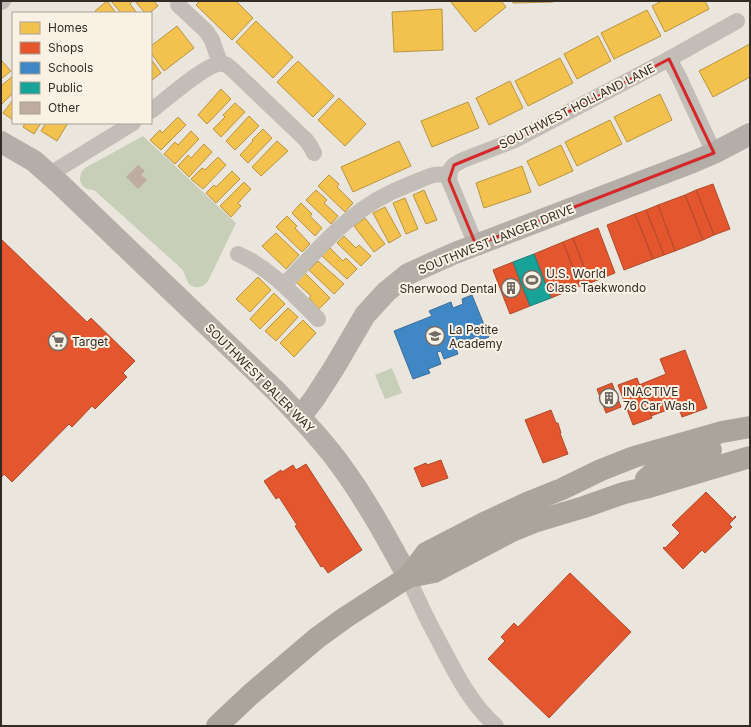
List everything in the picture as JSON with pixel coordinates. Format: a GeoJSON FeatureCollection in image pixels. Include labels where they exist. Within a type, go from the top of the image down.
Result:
{"type":"FeatureCollection","features":[{"type":"Feature","properties":{"kind":"highway"},"geometry":{"type":"LineString","coordinates":[[217,726],[251,694],[317,638],[346,617],[408,577],[426,553],[484,523],[601,470],[634,458],[722,432],[747,427]]}},
{"type":"Feature","properties":{"kind":"highway"},"geometry":{"type":"LineString","coordinates":[[636,490],[649,476],[667,466],[691,456],[723,447],[747,427]]}},
{"type":"Feature","properties":{"kind":"highway"},"geometry":{"type":"LineString","coordinates":[[408,577],[434,572],[534,522],[636,490],[750,457]]}},
{"type":"Feature","properties":{"kind":"street"},"geometry":{"type":"LineString","coordinates":[[178,5],[206,31],[212,40],[220,63]]}},
{"type":"Feature","properties":{"kind":"street","name":"SOUTHWEST HOLLAND LANE"},"geometry":{"type":"LineString","coordinates":[[449,175],[450,170],[454,165],[463,160],[514,140],[669,59],[737,21]]}},
{"type":"Feature","properties":{"kind":"street","name":"SOUTHWEST HOLLAND LANE"},"geometry":{"type":"LineString","coordinates":[[669,59],[678,74],[714,153]]}},
{"type":"Feature","properties":{"kind":"street"},"geometry":{"type":"LineString","coordinates":[[152,110],[212,65],[220,63],[227,65],[234,71],[306,140],[312,147],[314,153]]}},
{"type":"Feature","properties":{"kind":"street"},"geometry":{"type":"LineString","coordinates":[[50,174],[132,124]]}},
{"type":"Feature","properties":{"kind":"street","name":"SOUTHWEST LANGER DRIVE"},"geometry":{"type":"LineString","coordinates":[[300,417],[314,399],[334,368],[365,315],[386,292],[402,278],[422,267],[476,245],[714,153],[750,134]]}},
{"type":"Feature","properties":{"kind":"street","name":"SOUTHWEST BALER WAY"},"geometry":{"type":"LineString","coordinates":[[1,142],[34,161],[50,174],[271,386],[327,448],[351,480],[392,547],[460,682],[487,718],[496,726]]}},
{"type":"Feature","properties":{"kind":"street"},"geometry":{"type":"LineString","coordinates":[[284,285],[330,237],[353,216],[372,202],[400,188],[434,175],[449,175],[449,180],[476,245]]}},
{"type":"Feature","properties":{"kind":"street"},"geometry":{"type":"LineString","coordinates":[[238,254],[262,266],[284,285],[318,319]]}},
{"type":"Feature","properties":{"kind":"highlighted area"},"geometry":{"type":"Polygon","coordinates":[[[669,59],[714,153],[476,245],[449,180],[454,165],[515,140],[669,59]]]}},
{"type":"Feature","properties":{"kind":"green space"},"geometry":{"type":"Polygon","coordinates":[[[143,136],[236,223],[208,281],[201,287],[193,287],[190,285],[183,270],[94,190],[89,190],[81,183],[80,175],[85,168],[143,136]]]}},
{"type":"Feature","properties":{"kind":"green space"},"geometry":{"type":"Polygon","coordinates":[[[392,368],[402,393],[385,399],[375,375],[392,368]]]}},
{"type":"Feature","properties":{"kind":"building: Homes"},"geometry":{"type":"Polygon","coordinates":[[[107,1],[115,12],[96,12],[95,11],[107,1]]]}},
{"type":"Feature","properties":{"kind":"building: Homes"},"geometry":{"type":"Polygon","coordinates":[[[111,1],[132,1],[130,4],[136,12],[120,12],[111,1]]]}},
{"type":"Feature","properties":{"kind":"building: Homes"},"geometry":{"type":"Polygon","coordinates":[[[135,1],[154,1],[158,6],[150,12],[144,12],[135,1]]]}},
{"type":"Feature","properties":{"kind":"building: Homes"},"geometry":{"type":"Polygon","coordinates":[[[200,1],[236,1],[253,18],[232,40],[196,5],[200,1]]]}},
{"type":"Feature","properties":{"kind":"building: Homes"},"geometry":{"type":"Polygon","coordinates":[[[450,1],[501,1],[506,7],[475,32],[450,1]]]}},
{"type":"Feature","properties":{"kind":"building: Homes"},"geometry":{"type":"Polygon","coordinates":[[[513,1],[553,1],[553,2],[513,3],[513,1]]]}},
{"type":"Feature","properties":{"kind":"building: Homes"},"geometry":{"type":"Polygon","coordinates":[[[662,1],[705,1],[709,9],[665,32],[652,6],[662,1]]]}},
{"type":"Feature","properties":{"kind":"building: Homes"},"geometry":{"type":"Polygon","coordinates":[[[442,9],[443,50],[394,52],[392,12],[442,9]]]}},
{"type":"Feature","properties":{"kind":"building: Homes"},"geometry":{"type":"Polygon","coordinates":[[[647,10],[661,36],[614,59],[601,33],[647,10]]]}},
{"type":"Feature","properties":{"kind":"building: Homes"},"geometry":{"type":"Polygon","coordinates":[[[256,21],[293,57],[273,78],[236,42],[256,21]]]}},
{"type":"Feature","properties":{"kind":"building: Homes"},"geometry":{"type":"Polygon","coordinates":[[[177,26],[194,48],[164,71],[152,54],[152,45],[177,26]]]}},
{"type":"Feature","properties":{"kind":"building: Homes"},"geometry":{"type":"Polygon","coordinates":[[[598,36],[611,61],[577,79],[564,54],[598,36]]]}},
{"type":"Feature","properties":{"kind":"building: Homes"},"geometry":{"type":"Polygon","coordinates":[[[750,44],[750,77],[713,97],[699,71],[750,44]]]}},
{"type":"Feature","properties":{"kind":"building: Homes"},"geometry":{"type":"Polygon","coordinates":[[[560,58],[573,83],[528,106],[515,81],[560,58]]]}},
{"type":"Feature","properties":{"kind":"building: Homes"},"geometry":{"type":"Polygon","coordinates":[[[152,60],[161,73],[152,80],[152,60]]]}},
{"type":"Feature","properties":{"kind":"building: Homes"},"geometry":{"type":"Polygon","coordinates":[[[2,61],[11,71],[1,79],[1,62],[2,61]]]}},
{"type":"Feature","properties":{"kind":"building: Homes"},"geometry":{"type":"Polygon","coordinates":[[[298,61],[334,96],[313,117],[277,82],[298,61]]]}},
{"type":"Feature","properties":{"kind":"building: Homes"},"geometry":{"type":"Polygon","coordinates":[[[12,77],[12,94],[1,105],[1,86],[12,77]]]}},
{"type":"Feature","properties":{"kind":"building: Homes"},"geometry":{"type":"Polygon","coordinates":[[[510,81],[523,108],[489,125],[476,98],[510,81]]]}},
{"type":"Feature","properties":{"kind":"building: Homes"},"geometry":{"type":"Polygon","coordinates":[[[221,89],[231,99],[207,124],[198,115],[221,89]]]}},
{"type":"Feature","properties":{"kind":"building: Homes"},"geometry":{"type":"Polygon","coordinates":[[[660,94],[672,120],[627,142],[614,117],[660,94]]]}},
{"type":"Feature","properties":{"kind":"building: Homes"},"geometry":{"type":"Polygon","coordinates":[[[339,98],[366,124],[345,146],[318,120],[339,98]]]}},
{"type":"Feature","properties":{"kind":"building: Homes"},"geometry":{"type":"Polygon","coordinates":[[[12,101],[12,119],[3,113],[12,101]]]}},
{"type":"Feature","properties":{"kind":"building: Homes"},"geometry":{"type":"Polygon","coordinates":[[[468,102],[479,128],[432,147],[421,121],[468,102]]]}},
{"type":"Feature","properties":{"kind":"building: Homes"},"geometry":{"type":"Polygon","coordinates":[[[235,103],[245,112],[221,137],[213,129],[225,117],[223,115],[235,103]]]}},
{"type":"Feature","properties":{"kind":"building: Homes"},"geometry":{"type":"Polygon","coordinates":[[[249,116],[259,126],[235,150],[226,141],[249,116]]]}},
{"type":"Feature","properties":{"kind":"building: Homes"},"geometry":{"type":"Polygon","coordinates":[[[178,117],[186,125],[161,150],[150,140],[160,130],[162,133],[178,117]]]}},
{"type":"Feature","properties":{"kind":"building: Homes"},"geometry":{"type":"Polygon","coordinates":[[[610,120],[622,144],[577,166],[565,142],[610,120]]]}},
{"type":"Feature","properties":{"kind":"building: Homes"},"geometry":{"type":"Polygon","coordinates":[[[24,124],[40,124],[34,134],[23,127],[24,124]]]}},
{"type":"Feature","properties":{"kind":"building: Homes"},"geometry":{"type":"Polygon","coordinates":[[[45,124],[67,124],[57,141],[41,131],[45,124]]]}},
{"type":"Feature","properties":{"kind":"building: Homes"},"geometry":{"type":"Polygon","coordinates":[[[263,129],[272,138],[248,163],[240,155],[263,129]]]}},
{"type":"Feature","properties":{"kind":"building: Homes"},"geometry":{"type":"Polygon","coordinates":[[[191,131],[199,139],[175,164],[164,154],[175,142],[178,145],[191,131]]]}},
{"type":"Feature","properties":{"kind":"building: Homes"},"geometry":{"type":"Polygon","coordinates":[[[277,141],[288,151],[261,176],[252,167],[277,141]]]}},
{"type":"Feature","properties":{"kind":"building: Homes"},"geometry":{"type":"Polygon","coordinates":[[[399,141],[411,166],[353,192],[341,167],[399,141]]]}},
{"type":"Feature","properties":{"kind":"building: Homes"},"geometry":{"type":"Polygon","coordinates":[[[204,144],[212,152],[189,177],[178,166],[188,155],[191,158],[204,144]]]}},
{"type":"Feature","properties":{"kind":"building: Homes"},"geometry":{"type":"Polygon","coordinates":[[[561,145],[573,171],[539,186],[527,161],[561,145]]]}},
{"type":"Feature","properties":{"kind":"building: Homes"},"geometry":{"type":"Polygon","coordinates":[[[218,157],[226,165],[203,189],[191,179],[202,168],[205,170],[218,157]]]}},
{"type":"Feature","properties":{"kind":"building: Homes"},"geometry":{"type":"Polygon","coordinates":[[[522,166],[531,192],[484,208],[476,183],[522,166]]]}},
{"type":"Feature","properties":{"kind":"building: Homes"},"geometry":{"type":"Polygon","coordinates":[[[232,171],[240,179],[216,203],[206,193],[214,185],[216,187],[232,171]]]}},
{"type":"Feature","properties":{"kind":"building: Homes"},"geometry":{"type":"Polygon","coordinates":[[[329,175],[339,184],[337,187],[353,203],[345,212],[318,186],[329,175]]]}},
{"type":"Feature","properties":{"kind":"building: Homes"},"geometry":{"type":"Polygon","coordinates":[[[244,182],[251,189],[238,203],[241,206],[231,217],[220,206],[244,182]]]}},
{"type":"Feature","properties":{"kind":"building: Homes"},"geometry":{"type":"Polygon","coordinates":[[[316,190],[327,200],[324,203],[338,216],[331,224],[306,200],[316,190]]]}},
{"type":"Feature","properties":{"kind":"building: Homes"},"geometry":{"type":"Polygon","coordinates":[[[424,190],[437,220],[426,224],[413,195],[424,190]]]}},
{"type":"Feature","properties":{"kind":"building: Homes"},"geometry":{"type":"Polygon","coordinates":[[[405,198],[418,229],[406,234],[393,203],[405,198]]]}},
{"type":"Feature","properties":{"kind":"building: Homes"},"geometry":{"type":"Polygon","coordinates":[[[301,203],[312,214],[310,216],[322,228],[315,236],[292,213],[301,203]]]}},
{"type":"Feature","properties":{"kind":"building: Homes"},"geometry":{"type":"Polygon","coordinates":[[[385,207],[401,236],[389,243],[373,213],[385,207]]]}},
{"type":"Feature","properties":{"kind":"building: Homes"},"geometry":{"type":"Polygon","coordinates":[[[287,216],[297,226],[295,228],[310,244],[302,252],[276,227],[287,216]]]}},
{"type":"Feature","properties":{"kind":"building: Homes"},"geometry":{"type":"Polygon","coordinates":[[[365,218],[385,244],[374,252],[354,226],[365,218]]]}},
{"type":"Feature","properties":{"kind":"building: Homes"},"geometry":{"type":"Polygon","coordinates":[[[276,233],[299,255],[286,269],[262,246],[276,233]]]}},
{"type":"Feature","properties":{"kind":"building: Homes"},"geometry":{"type":"Polygon","coordinates":[[[344,236],[356,248],[359,245],[371,256],[361,266],[337,243],[344,236]]]}},
{"type":"Feature","properties":{"kind":"building: Homes"},"geometry":{"type":"Polygon","coordinates":[[[330,248],[343,261],[346,258],[357,269],[347,279],[322,256],[330,248]]]}},
{"type":"Feature","properties":{"kind":"building: Homes"},"geometry":{"type":"Polygon","coordinates":[[[318,261],[344,284],[334,294],[309,270],[318,261]]]}},
{"type":"Feature","properties":{"kind":"building: Homes"},"geometry":{"type":"Polygon","coordinates":[[[305,273],[330,298],[319,309],[309,298],[311,296],[296,282],[305,273]]]}},
{"type":"Feature","properties":{"kind":"building: Homes"},"geometry":{"type":"Polygon","coordinates":[[[258,277],[271,290],[250,312],[236,299],[258,277]]]}},
{"type":"Feature","properties":{"kind":"building: Homes"},"geometry":{"type":"Polygon","coordinates":[[[274,293],[285,304],[260,329],[250,319],[274,293]]]}},
{"type":"Feature","properties":{"kind":"building: Homes"},"geometry":{"type":"Polygon","coordinates":[[[288,308],[298,317],[276,341],[265,331],[288,308]]]}},
{"type":"Feature","properties":{"kind":"building: Homes"},"geometry":{"type":"Polygon","coordinates":[[[303,320],[316,333],[294,357],[280,343],[303,320]]]}},
{"type":"Feature","properties":{"kind":"building: Shops"},"geometry":{"type":"Polygon","coordinates":[[[713,184],[730,229],[714,235],[696,190],[713,184]]]}},
{"type":"Feature","properties":{"kind":"building: Shops"},"geometry":{"type":"Polygon","coordinates":[[[696,190],[714,235],[703,240],[685,195],[696,190]]]}},
{"type":"Feature","properties":{"kind":"building: Shops"},"geometry":{"type":"Polygon","coordinates":[[[685,195],[703,240],[675,251],[658,205],[685,195]]]}},
{"type":"Feature","properties":{"kind":"building: Shops"},"geometry":{"type":"Polygon","coordinates":[[[658,205],[675,251],[664,255],[646,210],[658,205]]]}},
{"type":"Feature","properties":{"kind":"building: Shops"},"geometry":{"type":"Polygon","coordinates":[[[646,210],[664,255],[653,259],[635,214],[646,210]]]}},
{"type":"Feature","properties":{"kind":"building: Shops"},"geometry":{"type":"Polygon","coordinates":[[[635,214],[653,259],[624,270],[607,225],[635,214]]]}},
{"type":"Feature","properties":{"kind":"building: Shops"},"geometry":{"type":"Polygon","coordinates":[[[598,228],[615,273],[590,283],[573,238],[598,228]]]}},
{"type":"Feature","properties":{"kind":"building: Shops"},"geometry":{"type":"Polygon","coordinates":[[[573,238],[590,283],[580,286],[563,242],[573,238]]]}},
{"type":"Feature","properties":{"kind":"building: Shops","name":"Target"},"geometry":{"type":"Polygon","coordinates":[[[1,239],[87,322],[91,318],[135,361],[123,373],[127,377],[95,409],[92,406],[72,427],[69,424],[12,482],[4,474],[1,478],[1,239]]]}},
{"type":"Feature","properties":{"kind":"building: Shops"},"geometry":{"type":"Polygon","coordinates":[[[563,242],[580,286],[551,298],[534,254],[563,242]]]}},
{"type":"Feature","properties":{"kind":"building: Shops","name":"Sherwood Dental"},"geometry":{"type":"Polygon","coordinates":[[[513,262],[530,306],[510,314],[493,270],[513,262]]]}},
{"type":"Feature","properties":{"kind":"building: Shops"},"geometry":{"type":"Polygon","coordinates":[[[685,350],[707,408],[682,417],[678,406],[651,416],[639,385],[666,374],[660,359],[685,350]]]}},
{"type":"Feature","properties":{"kind":"building: Shops"},"geometry":{"type":"Polygon","coordinates":[[[637,378],[652,418],[633,425],[618,385],[637,378]]]}},
{"type":"Feature","properties":{"kind":"building: Shops","name":"INACTIVE 76 Car Wash"},"geometry":{"type":"Polygon","coordinates":[[[612,383],[621,407],[606,413],[597,389],[612,383]]]}},
{"type":"Feature","properties":{"kind":"building: Shops"},"geometry":{"type":"Polygon","coordinates":[[[551,410],[556,423],[558,423],[568,454],[543,463],[525,420],[551,410]]]}},
{"type":"Feature","properties":{"kind":"building: Shops"},"geometry":{"type":"Polygon","coordinates":[[[441,460],[448,478],[422,487],[414,468],[426,463],[427,465],[441,460]]]}},
{"type":"Feature","properties":{"kind":"building: Shops"},"geometry":{"type":"Polygon","coordinates":[[[306,464],[362,550],[328,573],[323,566],[321,567],[295,526],[297,525],[279,497],[276,499],[264,481],[281,470],[282,472],[293,465],[296,470],[306,464]]]}},
{"type":"Feature","properties":{"kind":"building: Shops"},"geometry":{"type":"Polygon","coordinates":[[[706,492],[733,519],[735,516],[736,517],[729,524],[732,527],[705,553],[702,550],[683,569],[663,548],[665,548],[680,533],[672,525],[706,492]]]}},
{"type":"Feature","properties":{"kind":"building: Shops"},"geometry":{"type":"Polygon","coordinates":[[[570,573],[631,632],[549,718],[488,659],[505,641],[501,637],[514,623],[518,627],[570,573]]]}},
{"type":"Feature","properties":{"kind":"building: Schools"},"geometry":{"type":"Polygon","coordinates":[[[472,295],[489,337],[478,341],[476,337],[455,345],[458,354],[444,359],[441,351],[437,352],[441,364],[428,369],[430,373],[413,379],[394,331],[432,316],[429,311],[451,302],[453,308],[463,304],[462,299],[472,295]]]}},
{"type":"Feature","properties":{"kind":"building: Public","name":"U.S. World Class Taekwondo"},"geometry":{"type":"Polygon","coordinates":[[[534,254],[551,298],[530,306],[513,262],[534,254]]]}},
{"type":"Feature","properties":{"kind":"building: Other"},"geometry":{"type":"Polygon","coordinates":[[[138,165],[145,171],[141,175],[147,180],[138,189],[126,177],[138,165]]]}},
{"type":"Feature","properties":{"kind":"place","name":"U.S. World Class Taekwondo"},"geometry":{"type":"Point","coordinates":[532,280]}},
{"type":"Feature","properties":{"kind":"place","name":"Sherwood Dental"},"geometry":{"type":"Point","coordinates":[511,288]}},
{"type":"Feature","properties":{"kind":"place","name":"La Petite Academy"},"geometry":{"type":"Point","coordinates":[435,336]}},
{"type":"Feature","properties":{"kind":"place","name":"Target"},"geometry":{"type":"Point","coordinates":[58,341]}},
{"type":"Feature","properties":{"kind":"place","name":"INACTIVE 76 Car Wash"},"geometry":{"type":"Point","coordinates":[609,398]}}]}
